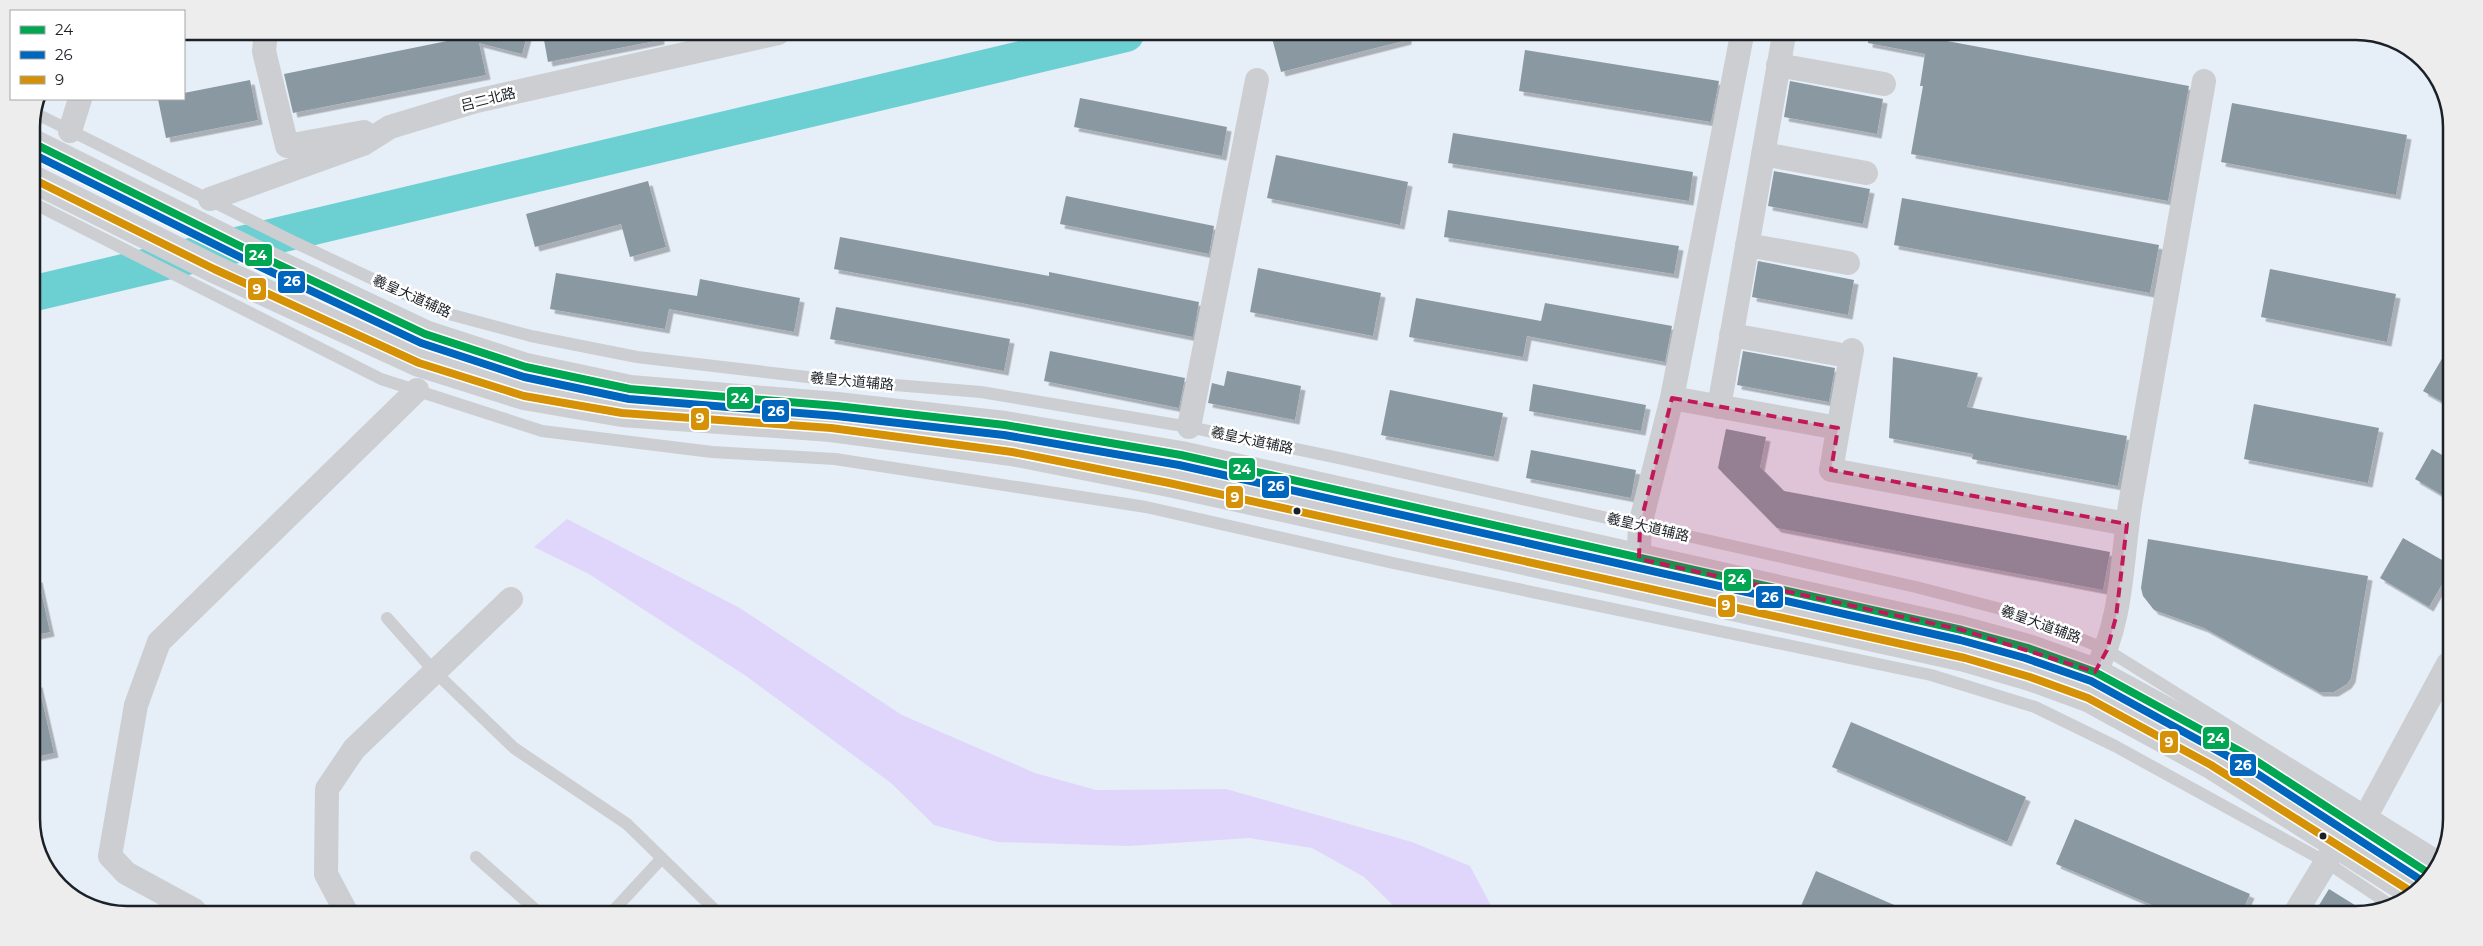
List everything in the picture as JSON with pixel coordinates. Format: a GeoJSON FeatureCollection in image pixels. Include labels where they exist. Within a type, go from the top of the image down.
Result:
{"type":"FeatureCollection","features":[{"type":"Feature","properties":{"kind":"main road"},"geometry":{"type":"LineString","coordinates":[[40,146],[250,251],[425,334],[526,367],[630,389],[837,406],[1014,426],[1181,455],[1962,630],[2028,648],[2101,661],[2247,755],[2364,820],[2426,871]]}},
{"type":"Feature","properties":{"kind":"main road"},"geometry":{"type":"LineString","coordinates":[[40,182],[114,221],[214,269],[419,363],[524,396],[622,413],[831,428],[1012,452],[1169,483],[1965,658],[2088,698],[2211,765],[2331,853],[2406,890]]}},
{"type":"Feature","properties":{"kind":"street"},"geometry":{"type":"LineString","coordinates":[[265,40],[264,51],[287,146],[390,127]]}},
{"type":"Feature","properties":{"kind":"street","name":"吕二北路"},"geometry":{"type":"LineString","coordinates":[[217,202],[363,144],[390,127],[476,101],[743,40]]}},
{"type":"Feature","properties":{"kind":"street"},"geometry":{"type":"LineString","coordinates":[[1637,587],[1640,525],[1672,398],[1741,40]]}},
{"type":"Feature","properties":{"kind":"street"},"geometry":{"type":"LineString","coordinates":[[1719,407],[1783,40]]}},
{"type":"Feature","properties":{"kind":"street"},"geometry":{"type":"LineString","coordinates":[[1778,65],[1884,84]]}},
{"type":"Feature","properties":{"kind":"street"},"geometry":{"type":"LineString","coordinates":[[1189,427],[1257,80]]}},
{"type":"Feature","properties":{"kind":"street"},"geometry":{"type":"LineString","coordinates":[[2101,661],[2116,617],[2127,524],[2204,81]]}},
{"type":"Feature","properties":{"kind":"street"},"geometry":{"type":"LineString","coordinates":[[70,131],[80,100]]}},
{"type":"Feature","properties":{"kind":"street"},"geometry":{"type":"LineString","coordinates":[[1763,154],[1866,173]]}},
{"type":"Feature","properties":{"kind":"street"},"geometry":{"type":"LineString","coordinates":[[1747,245],[1848,263]]}},
{"type":"Feature","properties":{"kind":"street"},"geometry":{"type":"LineString","coordinates":[[1731,336],[1844,352],[1838,428],[1831,470],[2127,524]]}},
{"type":"Feature","properties":{"kind":"street"},"geometry":{"type":"LineString","coordinates":[[187,906],[126,873],[110,856],[136,705],[159,642],[417,390]]}},
{"type":"Feature","properties":{"kind":"street"},"geometry":{"type":"LineString","coordinates":[[1672,398],[1838,428]]}},
{"type":"Feature","properties":{"kind":"street"},"geometry":{"type":"LineString","coordinates":[[344,906],[326,874],[327,789],[354,749],[511,599]]}},
{"type":"Feature","properties":{"kind":"street"},"geometry":{"type":"LineString","coordinates":[[2364,820],[2443,673]]}},
{"type":"Feature","properties":{"kind":"street"},"geometry":{"type":"LineString","coordinates":[[2299,906],[2331,853]]}},
{"type":"Feature","properties":{"kind":"lane","name":"羲皇大道辅路"},"geometry":{"type":"LineString","coordinates":[[41,116],[217,202],[294,242],[445,313],[531,336],[647,358],[833,380],[982,392],[1189,427],[1916,587],[2024,615],[2101,661]]}},
{"type":"Feature","properties":{"kind":"lane"},"geometry":{"type":"LineString","coordinates":[[40,206],[89,233],[381,378],[542,431],[712,452],[835,459],[1146,507],[1393,563],[1931,675],[2035,707],[2331,853],[2385,901]]}},
{"type":"Feature","properties":{"kind":"lane"},"geometry":{"type":"LineString","coordinates":[[387,618],[435,672],[514,748],[626,824],[711,906]]}},
{"type":"Feature","properties":{"kind":"lane"},"geometry":{"type":"LineString","coordinates":[[2364,820],[2435,855]]}},
{"type":"Feature","properties":{"kind":"lane"},"geometry":{"type":"LineString","coordinates":[[476,857],[531,906]]}},
{"type":"Feature","properties":{"kind":"lane"},"geometry":{"type":"LineString","coordinates":[[618,906],[662,858]]}},
{"type":"Feature","properties":{"kind":"highlighted area"},"geometry":{"type":"Polygon","coordinates":[[[1672,398],[1838,428],[1831,470],[2127,524],[2116,617],[2107,650],[2095,672],[1962,630],[1639,559],[1640,525],[1672,398]]]}},
{"type":"Feature","properties":{"kind":"shaded area"},"geometry":{"type":"Polygon","coordinates":[[[567,519],[738,607],[902,715],[1035,773],[1096,790],[1226,789],[1412,842],[1470,866],[1491,906],[1394,906],[1364,877],[1312,848],[1249,838],[1129,846],[997,842],[934,825],[891,783],[746,676],[589,574],[534,547],[567,519]]]}},
{"type":"Feature","properties":{"kind":"building"},"geometry":{"type":"Polygon","coordinates":[[[452,40],[526,40],[522,54],[479,43],[486,75],[293,113],[284,74],[452,40]]]}},
{"type":"Feature","properties":{"kind":"building"},"geometry":{"type":"Polygon","coordinates":[[[544,40],[660,40],[548,62],[544,40]]]}},
{"type":"Feature","properties":{"kind":"building"},"geometry":{"type":"Polygon","coordinates":[[[1273,40],[1407,40],[1281,72],[1273,40]]]}},
{"type":"Feature","properties":{"kind":"building"},"geometry":{"type":"Polygon","coordinates":[[[1868,40],[1942,40],[2189,86],[2168,201],[1911,154],[1923,86],[1920,86],[1925,54],[1868,43],[1868,40]]]}},
{"type":"Feature","properties":{"kind":"building"},"geometry":{"type":"Polygon","coordinates":[[[1525,50],[1719,81],[1711,122],[1519,91],[1525,50]]]}},
{"type":"Feature","properties":{"kind":"building"},"geometry":{"type":"Polygon","coordinates":[[[250,80],[258,120],[166,138],[158,100],[185,100],[185,93],[250,80]]]}},
{"type":"Feature","properties":{"kind":"building"},"geometry":{"type":"Polygon","coordinates":[[[1790,81],[1883,99],[1877,134],[1784,117],[1790,81]]]}},
{"type":"Feature","properties":{"kind":"building"},"geometry":{"type":"Polygon","coordinates":[[[1080,98],[1227,127],[1222,156],[1074,127],[1080,98]]]}},
{"type":"Feature","properties":{"kind":"building"},"geometry":{"type":"Polygon","coordinates":[[[2232,103],[2407,135],[2396,195],[2221,162],[2232,103]]]}},
{"type":"Feature","properties":{"kind":"building"},"geometry":{"type":"Polygon","coordinates":[[[1453,133],[1693,172],[1689,201],[1448,163],[1453,133]]]}},
{"type":"Feature","properties":{"kind":"building"},"geometry":{"type":"Polygon","coordinates":[[[1276,155],[1408,182],[1400,225],[1267,198],[1276,155]]]}},
{"type":"Feature","properties":{"kind":"building"},"geometry":{"type":"Polygon","coordinates":[[[1774,171],[1870,189],[1863,224],[1768,206],[1774,171]]]}},
{"type":"Feature","properties":{"kind":"building"},"geometry":{"type":"Polygon","coordinates":[[[648,181],[666,247],[630,257],[621,224],[535,247],[526,214],[648,181]]]}},
{"type":"Feature","properties":{"kind":"building"},"geometry":{"type":"Polygon","coordinates":[[[1066,196],[1214,226],[1209,254],[1060,224],[1066,196]]]}},
{"type":"Feature","properties":{"kind":"building"},"geometry":{"type":"Polygon","coordinates":[[[1902,198],[2159,245],[2150,293],[1894,245],[1902,198]]]}},
{"type":"Feature","properties":{"kind":"building"},"geometry":{"type":"Polygon","coordinates":[[[1448,210],[1679,246],[1674,274],[1444,237],[1448,210]]]}},
{"type":"Feature","properties":{"kind":"building"},"geometry":{"type":"Polygon","coordinates":[[[840,237],[1049,276],[1049,272],[1199,302],[1193,337],[834,269],[840,237]]]}},
{"type":"Feature","properties":{"kind":"building"},"geometry":{"type":"Polygon","coordinates":[[[1758,261],[1854,280],[1848,315],[1752,297],[1758,261]]]}},
{"type":"Feature","properties":{"kind":"building"},"geometry":{"type":"Polygon","coordinates":[[[1258,268],[1381,293],[1373,336],[1250,312],[1258,268]]]}},
{"type":"Feature","properties":{"kind":"building"},"geometry":{"type":"Polygon","coordinates":[[[2270,269],[2396,294],[2387,342],[2261,317],[2270,269]]]}},
{"type":"Feature","properties":{"kind":"building"},"geometry":{"type":"Polygon","coordinates":[[[556,273],[697,296],[700,279],[800,298],[794,332],[669,309],[665,329],[550,309],[556,273]]]}},
{"type":"Feature","properties":{"kind":"building"},"geometry":{"type":"Polygon","coordinates":[[[1416,298],[1541,321],[1545,303],[1672,326],[1665,362],[1527,336],[1523,357],[1409,337],[1416,298]]]}},
{"type":"Feature","properties":{"kind":"building"},"geometry":{"type":"Polygon","coordinates":[[[836,307],[1010,339],[1004,371],[830,339],[836,307]]]}},
{"type":"Feature","properties":{"kind":"building"},"geometry":{"type":"Polygon","coordinates":[[[1050,351],[1185,378],[1179,408],[1044,381],[1050,351]]]}},
{"type":"Feature","properties":{"kind":"building"},"geometry":{"type":"Polygon","coordinates":[[[1743,351],[1835,368],[1829,402],[1737,385],[1743,351]]]}},
{"type":"Feature","properties":{"kind":"building"},"geometry":{"type":"Polygon","coordinates":[[[1893,357],[1978,373],[1967,407],[2127,436],[2118,486],[1972,459],[1973,454],[1889,438],[1893,357]]]}},
{"type":"Feature","properties":{"kind":"building"},"geometry":{"type":"Polygon","coordinates":[[[2443,357],[2443,402],[2423,391],[2443,357]]]}},
{"type":"Feature","properties":{"kind":"building"},"geometry":{"type":"Polygon","coordinates":[[[1227,371],[1301,386],[1295,420],[1208,403],[1212,383],[1224,386],[1227,371]]]}},
{"type":"Feature","properties":{"kind":"building"},"geometry":{"type":"Polygon","coordinates":[[[1533,384],[1646,405],[1641,431],[1529,411],[1533,384]]]}},
{"type":"Feature","properties":{"kind":"building"},"geometry":{"type":"Polygon","coordinates":[[[1390,390],[1503,413],[1494,457],[1381,435],[1390,390]]]}},
{"type":"Feature","properties":{"kind":"building"},"geometry":{"type":"Polygon","coordinates":[[[2254,404],[2379,428],[2368,483],[2244,459],[2254,404]]]}},
{"type":"Feature","properties":{"kind":"building"},"geometry":{"type":"Polygon","coordinates":[[[1726,429],[1766,437],[1760,467],[1784,491],[2110,552],[2103,590],[1777,528],[1718,468],[1726,429]]]}},
{"type":"Feature","properties":{"kind":"building"},"geometry":{"type":"Polygon","coordinates":[[[2432,449],[2443,455],[2443,495],[2415,479],[2432,449]]]}},
{"type":"Feature","properties":{"kind":"building"},"geometry":{"type":"Polygon","coordinates":[[[1531,450],[1636,470],[1631,498],[1526,478],[1531,450]]]}},
{"type":"Feature","properties":{"kind":"building"},"geometry":{"type":"Polygon","coordinates":[[[2403,538],[2443,561],[2443,583],[2429,607],[2380,578],[2403,538]]]}},
{"type":"Feature","properties":{"kind":"building"},"geometry":{"type":"Polygon","coordinates":[[[2148,539],[2368,576],[2351,678],[2347,684],[2334,692],[2319,692],[2204,628],[2154,610],[2143,596],[2141,588],[2148,539]]]}},
{"type":"Feature","properties":{"kind":"building"},"geometry":{"type":"Polygon","coordinates":[[[40,587],[50,632],[40,634],[40,587]]]}},
{"type":"Feature","properties":{"kind":"building"},"geometry":{"type":"Polygon","coordinates":[[[40,692],[54,753],[40,756],[40,692]]]}},
{"type":"Feature","properties":{"kind":"building"},"geometry":{"type":"Polygon","coordinates":[[[1851,722],[2026,797],[2007,842],[1832,767],[1851,722]]]}},
{"type":"Feature","properties":{"kind":"building"},"geometry":{"type":"Polygon","coordinates":[[[2075,819],[2250,894],[2245,906],[2154,906],[2056,864],[2075,819]]]}},
{"type":"Feature","properties":{"kind":"building"},"geometry":{"type":"Polygon","coordinates":[[[1816,871],[1897,906],[1801,906],[1816,871]]]}},
{"type":"Feature","properties":{"kind":"building"},"geometry":{"type":"Polygon","coordinates":[[[2329,889],[2356,906],[2356,906],[2319,906],[2329,889]]]}},
{"type":"Feature","properties":{"kind":"waterway"},"geometry":{"type":"LineString","coordinates":[[40,292],[1101,40]]}},
{"type":"Feature","properties":{"kind":"transit line","name":"24"},"geometry":{"type":"LineString","coordinates":[[40,146],[250,251],[425,334],[526,367],[630,389],[837,406],[1005,425],[1181,455],[1962,630],[2028,648],[2095,672],[2247,755],[2426,871]]}},
{"type":"Feature","properties":{"kind":"transit line","name":"26"},"geometry":{"type":"LineString","coordinates":[[40,157],[246,260],[421,343],[524,377],[629,399],[836,416],[1004,435],[1179,465],[1960,640],[2025,658],[2091,681],[2242,764],[2419,879]]}},
{"type":"Feature","properties":{"kind":"transit line","name":"9"},"geometry":{"type":"LineString","coordinates":[[40,182],[214,269],[419,363],[524,396],[622,413],[831,428],[1012,452],[1169,483],[1965,658],[2030,677],[2088,698],[2211,765],[2407,889]]}}]}
